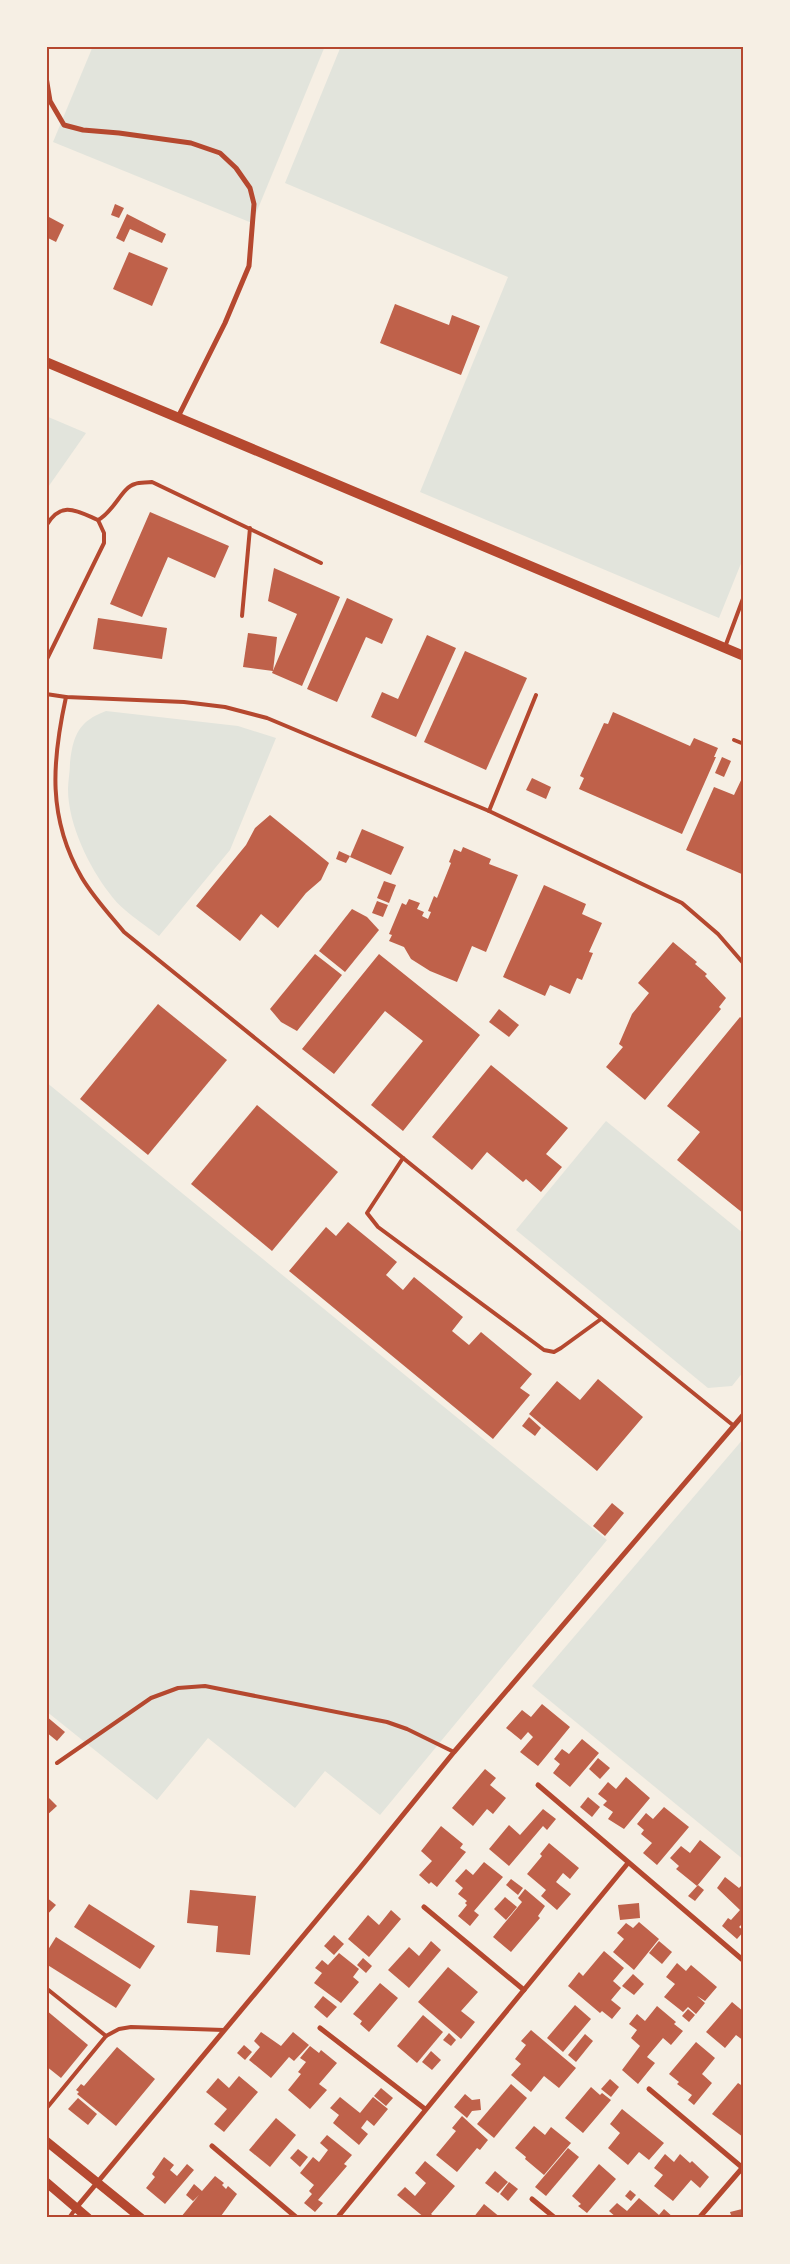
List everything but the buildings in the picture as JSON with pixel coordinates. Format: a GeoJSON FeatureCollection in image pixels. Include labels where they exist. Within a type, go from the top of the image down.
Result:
{"type":"FeatureCollection","features":[{"type":"Feature","properties":{"kind":"main road"},"geometry":{"type":"LineString","coordinates":[[46,362],[744,656]]}},
{"type":"Feature","properties":{"kind":"street"},"geometry":{"type":"LineString","coordinates":[[46,77],[50,101],[64,125],[83,130],[119,133],[191,144],[220,153],[236,168],[250,188],[254,204],[249,266],[226,323],[178,417]]}},
{"type":"Feature","properties":{"kind":"street"},"geometry":{"type":"LineString","coordinates":[[76,2208],[359,1870],[454,1752],[744,1414]]}},
{"type":"Feature","properties":{"kind":"street"},"geometry":{"type":"LineString","coordinates":[[538,1785],[744,1961]]}},
{"type":"Feature","properties":{"kind":"street"},"geometry":{"type":"LineString","coordinates":[[337,2218],[628,1863]]}},
{"type":"Feature","properties":{"kind":"street"},"geometry":{"type":"LineString","coordinates":[[424,1907],[524,1990]]}},
{"type":"Feature","properties":{"kind":"street"},"geometry":{"type":"LineString","coordinates":[[320,2028],[425,2109]]}},
{"type":"Feature","properties":{"kind":"street"},"geometry":{"type":"LineString","coordinates":[[649,2089],[743,2167],[699,2218]]}},
{"type":"Feature","properties":{"kind":"street"},"geometry":{"type":"LineString","coordinates":[[46,2141],[141,2218]]}},
{"type":"Feature","properties":{"kind":"street"},"geometry":{"type":"LineString","coordinates":[[212,2146],[297,2218]]}},
{"type":"Feature","properties":{"kind":"street"},"geometry":{"type":"LineString","coordinates":[[46,2182],[88,2218]]}},
{"type":"Feature","properties":{"kind":"street"},"geometry":{"type":"LineString","coordinates":[[532,2198],[555,2218]]}},
{"type":"Feature","properties":{"kind":"lane"},"geometry":{"type":"LineString","coordinates":[[98,520],[107,516],[129,486],[152,482],[321,563]]}},
{"type":"Feature","properties":{"kind":"lane"},"geometry":{"type":"LineString","coordinates":[[46,526],[50,518],[59,511],[71,508],[98,520],[104,533],[104,542],[46,661]]}},
{"type":"Feature","properties":{"kind":"lane"},"geometry":{"type":"LineString","coordinates":[[242,616],[250,528]]}},
{"type":"Feature","properties":{"kind":"lane"},"geometry":{"type":"LineString","coordinates":[[725,647],[744,596]]}},
{"type":"Feature","properties":{"kind":"lane"},"geometry":{"type":"LineString","coordinates":[[46,694],[66,697],[184,702],[225,707],[267,718],[489,811],[682,902],[718,934],[743,960]]}},
{"type":"Feature","properties":{"kind":"lane"},"geometry":{"type":"LineString","coordinates":[[489,811],[536,695]]}},
{"type":"Feature","properties":{"kind":"lane"},"geometry":{"type":"LineString","coordinates":[[66,697],[55,754],[55,794],[61,828],[79,873],[101,905],[124,932],[734,1426]]}},
{"type":"Feature","properties":{"kind":"lane"},"geometry":{"type":"LineString","coordinates":[[734,740],[744,744]]}},
{"type":"Feature","properties":{"kind":"lane"},"geometry":{"type":"LineString","coordinates":[[403,1158],[367,1213],[378,1227],[544,1350],[554,1352],[601,1319]]}},
{"type":"Feature","properties":{"kind":"lane"},"geometry":{"type":"LineString","coordinates":[[57,1763],[151,1698],[178,1688],[206,1686],[387,1722],[414,1732],[454,1752]]}},
{"type":"Feature","properties":{"kind":"lane"},"geometry":{"type":"LineString","coordinates":[[46,1988],[106,2036]]}},
{"type":"Feature","properties":{"kind":"lane"},"geometry":{"type":"LineString","coordinates":[[46,2109],[106,2036],[119,2029],[131,2027],[224,2030]]}},
{"type":"Feature","properties":{"kind":"lane"},"geometry":{"type":"LineString","coordinates":[[69,2218],[76,2208]]}},
{"type":"Feature","properties":{"kind":"shaded area"},"geometry":{"type":"Polygon","coordinates":[[[93,46],[325,46],[252,223],[53,142],[93,46]]]}},
{"type":"Feature","properties":{"kind":"shaded area"},"geometry":{"type":"Polygon","coordinates":[[[341,46],[744,46],[744,556],[719,618],[420,492],[508,277],[285,183],[341,46]]]}},
{"type":"Feature","properties":{"kind":"shaded area"},"geometry":{"type":"Polygon","coordinates":[[[46,416],[86,433],[46,490],[46,416]]]}},
{"type":"Feature","properties":{"kind":"shaded area"},"geometry":{"type":"Polygon","coordinates":[[[106,711],[238,726],[276,738],[230,850],[159,936],[114,900],[87,858],[72,816],[68,789],[73,744],[79,730],[89,719],[106,711]]]}},
{"type":"Feature","properties":{"kind":"shaded area"},"geometry":{"type":"Polygon","coordinates":[[[46,1082],[607,1540],[380,1815],[325,1771],[295,1808],[208,1738],[157,1800],[46,1711],[46,1082]]]}},
{"type":"Feature","properties":{"kind":"shaded area"},"geometry":{"type":"Polygon","coordinates":[[[606,1121],[744,1234],[744,1371],[732,1386],[708,1388],[516,1230],[606,1121]]]}},
{"type":"Feature","properties":{"kind":"shaded area"},"geometry":{"type":"Polygon","coordinates":[[[744,1438],[744,1860],[532,1686],[744,1438]]]}}]}
